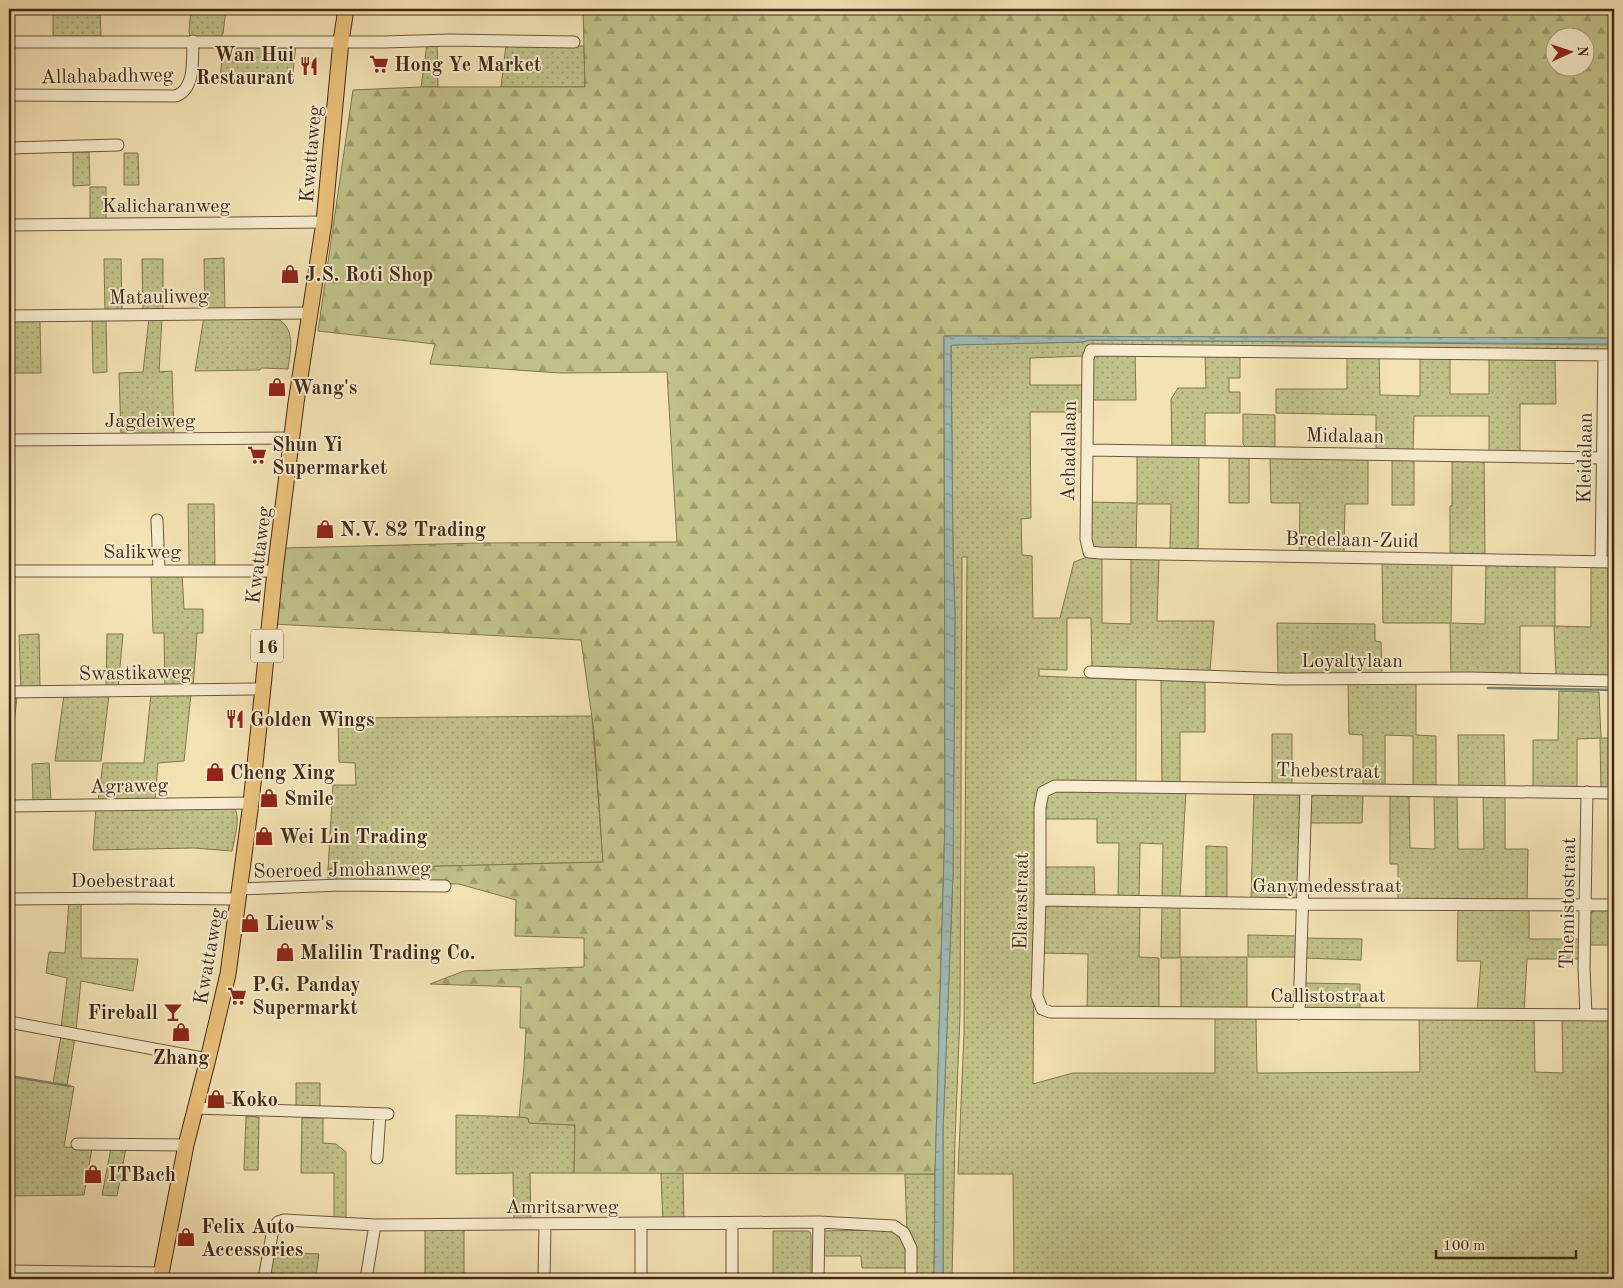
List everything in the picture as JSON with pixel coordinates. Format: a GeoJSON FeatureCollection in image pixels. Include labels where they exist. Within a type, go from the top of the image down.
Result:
{"type":"FeatureCollection","features":[{"type":"Feature","properties":{"kind":"main road","name":"Kwattaweg"},"geometry":{"type":"LineString","coordinates":[[161,1276],[194,1108],[208,1059],[228,974],[251,803],[275,571],[296,403],[324,222],[341,41],[346,9]]}},
{"type":"Feature","properties":{"kind":"street"},"geometry":{"type":"LineString","coordinates":[[9,42],[384,42],[450,40],[574,42]]}},
{"type":"Feature","properties":{"kind":"street","name":"Allahabadhweg"},"geometry":{"type":"LineString","coordinates":[[9,94],[176,96],[183,93],[190,83],[193,41]]}},
{"type":"Feature","properties":{"kind":"street"},"geometry":{"type":"LineString","coordinates":[[9,148],[118,145]]}},
{"type":"Feature","properties":{"kind":"street","name":"Kalicharanweg"},"geometry":{"type":"LineString","coordinates":[[9,224],[324,222]]}},
{"type":"Feature","properties":{"kind":"street","name":"Matauliweg"},"geometry":{"type":"LineString","coordinates":[[9,316],[310,313]]}},
{"type":"Feature","properties":{"kind":"street","name":"Achadalaan"},"geometry":{"type":"LineString","coordinates":[[1089,552],[1086,539],[1088,358],[1091,350],[1609,355]]}},
{"type":"Feature","properties":{"kind":"street","name":"Kleidalaan"},"geometry":{"type":"LineString","coordinates":[[1601,561],[1602,458],[1609,355]]}},
{"type":"Feature","properties":{"kind":"street","name":"Jagdeiweg"},"geometry":{"type":"LineString","coordinates":[[9,440],[292,438]]}},
{"type":"Feature","properties":{"kind":"street","name":"Midalaan"},"geometry":{"type":"LineString","coordinates":[[1087,450],[1602,458]]}},
{"type":"Feature","properties":{"kind":"street"},"geometry":{"type":"LineString","coordinates":[[157,520],[159,570]]}},
{"type":"Feature","properties":{"kind":"street","name":"Bredelaan-Zuid"},"geometry":{"type":"LineString","coordinates":[[1089,552],[1614,562]]}},
{"type":"Feature","properties":{"kind":"street","name":"Salikweg"},"geometry":{"type":"LineString","coordinates":[[9,570],[275,571]]}},
{"type":"Feature","properties":{"kind":"street","name":"Loyaltylaan"},"geometry":{"type":"LineString","coordinates":[[1090,672],[1284,679],[1469,678],[1614,681]]}},
{"type":"Feature","properties":{"kind":"street","name":"Swastikaweg"},"geometry":{"type":"LineString","coordinates":[[9,692],[262,689]]}},
{"type":"Feature","properties":{"kind":"street","name":"Thebestraat"},"geometry":{"type":"LineString","coordinates":[[1043,792],[1055,786],[1614,793]]}},
{"type":"Feature","properties":{"kind":"street"},"geometry":{"type":"LineString","coordinates":[[1300,1014],[1306,789]]}},
{"type":"Feature","properties":{"kind":"street","name":"Elarastraat"},"geometry":{"type":"LineString","coordinates":[[1042,1009],[1037,996],[1040,808],[1043,792]]}},
{"type":"Feature","properties":{"kind":"street","name":"Themistostraat"},"geometry":{"type":"LineString","coordinates":[[1586,1015],[1584,968],[1587,792]]}},
{"type":"Feature","properties":{"kind":"street","name":"Agraweg"},"geometry":{"type":"LineString","coordinates":[[9,806],[251,803]]}},
{"type":"Feature","properties":{"kind":"street","name":"Soeroed Jmohanweg"},"geometry":{"type":"LineString","coordinates":[[239,894],[340,885],[445,886]]}},
{"type":"Feature","properties":{"kind":"street","name":"Doebestraat"},"geometry":{"type":"LineString","coordinates":[[9,899],[132,898],[239,894]]}},
{"type":"Feature","properties":{"kind":"street","name":"Ganymedesstraat"},"geometry":{"type":"LineString","coordinates":[[1040,900],[1304,904],[1614,905]]}},
{"type":"Feature","properties":{"kind":"street","name":"Callistostraat"},"geometry":{"type":"LineString","coordinates":[[1042,1009],[1060,1013],[1614,1015]]}},
{"type":"Feature","properties":{"kind":"street"},"geometry":{"type":"LineString","coordinates":[[9,1022],[208,1059]]}},
{"type":"Feature","properties":{"kind":"street"},"geometry":{"type":"LineString","coordinates":[[194,1108],[384,1114],[377,1158]]}},
{"type":"Feature","properties":{"kind":"street"},"geometry":{"type":"LineString","coordinates":[[78,1144],[186,1145]]}},
{"type":"Feature","properties":{"kind":"street","name":"Amritsarweg"},"geometry":{"type":"LineString","coordinates":[[264,1279],[273,1229],[278,1222],[284,1220],[374,1225],[819,1222],[894,1226],[904,1233],[911,1248],[911,1279]]}},
{"type":"Feature","properties":{"kind":"street"},"geometry":{"type":"LineString","coordinates":[[818,1279],[819,1222]]}},
{"type":"Feature","properties":{"kind":"street"},"geometry":{"type":"LineString","coordinates":[[544,1279],[545,1224]]}},
{"type":"Feature","properties":{"kind":"street"},"geometry":{"type":"LineString","coordinates":[[641,1224],[641,1279]]}},
{"type":"Feature","properties":{"kind":"street"},"geometry":{"type":"LineString","coordinates":[[732,1224],[732,1279]]}},
{"type":"Feature","properties":{"kind":"street"},"geometry":{"type":"LineString","coordinates":[[366,1279],[374,1225]]}},
{"type":"Feature","properties":{"kind":"street"},"geometry":{"type":"LineString","coordinates":[[9,1271],[81,1276],[161,1276]]}},
{"type":"Feature","properties":{"kind":"green space"},"geometry":{"type":"Polygon","coordinates":[[[53,9],[100,9],[101,36],[53,36],[53,9]]]}},
{"type":"Feature","properties":{"kind":"green space"},"geometry":{"type":"Polygon","coordinates":[[[191,9],[226,9],[223,34],[221,36],[190,37],[191,9]]]}},
{"type":"Feature","properties":{"kind":"green space"},"geometry":{"type":"Polygon","coordinates":[[[583,9],[1614,9],[1614,338],[944,336],[945,822],[935,1174],[574,1173],[575,1125],[529,1123],[528,1118],[519,1117],[526,1028],[520,1028],[521,987],[430,984],[464,971],[584,967],[584,938],[515,936],[516,900],[459,884],[328,882],[328,869],[603,862],[594,732],[581,640],[273,624],[283,548],[480,543],[677,542],[667,372],[560,373],[430,364],[435,344],[318,331],[353,90],[421,87],[585,87],[583,9]]]}},
{"type":"Feature","properties":{"kind":"green space"},"geometry":{"type":"Polygon","coordinates":[[[223,44],[296,44],[292,81],[220,82],[223,44]]]}},
{"type":"Feature","properties":{"kind":"green space"},"geometry":{"type":"Polygon","coordinates":[[[427,44],[437,44],[438,87],[421,87],[427,44]]]}},
{"type":"Feature","properties":{"kind":"green space"},"geometry":{"type":"Polygon","coordinates":[[[506,45],[584,46],[585,87],[501,87],[506,45]]]}},
{"type":"Feature","properties":{"kind":"green space"},"geometry":{"type":"Polygon","coordinates":[[[73,152],[89,152],[90,185],[73,186],[73,152]]]}},
{"type":"Feature","properties":{"kind":"green space"},"geometry":{"type":"Polygon","coordinates":[[[124,153],[138,153],[139,185],[124,185],[124,153]]]}},
{"type":"Feature","properties":{"kind":"green space"},"geometry":{"type":"Polygon","coordinates":[[[90,187],[106,187],[106,220],[90,221],[90,187]]]}},
{"type":"Feature","properties":{"kind":"green space"},"geometry":{"type":"Polygon","coordinates":[[[224,258],[225,312],[205,312],[204,259],[224,258]]]}},
{"type":"Feature","properties":{"kind":"green space"},"geometry":{"type":"Polygon","coordinates":[[[104,259],[121,259],[122,312],[105,312],[104,259]]]}},
{"type":"Feature","properties":{"kind":"green space"},"geometry":{"type":"Polygon","coordinates":[[[142,259],[163,259],[163,312],[143,312],[142,259]]]}},
{"type":"Feature","properties":{"kind":"green space"},"geometry":{"type":"Polygon","coordinates":[[[204,317],[280,320],[285,325],[290,336],[291,349],[288,369],[261,368],[260,370],[195,371],[204,317]]]}},
{"type":"Feature","properties":{"kind":"green space"},"geometry":{"type":"Polygon","coordinates":[[[106,318],[107,372],[93,373],[92,319],[106,318]]]}},
{"type":"Feature","properties":{"kind":"green space"},"geometry":{"type":"Polygon","coordinates":[[[149,318],[162,318],[159,372],[172,371],[174,435],[121,436],[119,373],[143,372],[149,318]]]}},
{"type":"Feature","properties":{"kind":"green space"},"geometry":{"type":"Polygon","coordinates":[[[9,320],[40,320],[41,373],[9,373],[9,320]]]}},
{"type":"Feature","properties":{"kind":"green space"},"geometry":{"type":"Polygon","coordinates":[[[1089,340],[1614,345],[1614,352],[1087,348],[1084,356],[1030,358],[1030,385],[1085,385],[1085,412],[1030,412],[1031,518],[1021,519],[1022,555],[1032,556],[1033,618],[1060,618],[1074,562],[1090,556],[1102,557],[1102,623],[1131,624],[1131,558],[1159,558],[1157,621],[1214,621],[1210,671],[1092,671],[1091,618],[1067,618],[1067,670],[1039,669],[1039,676],[1136,680],[1136,783],[1042,789],[1034,975],[1033,1084],[1073,1073],[1215,1073],[1215,1018],[1256,1018],[1257,1073],[1420,1072],[1419,1018],[1534,1020],[1535,1072],[1563,1073],[1562,1019],[1614,1019],[1614,1279],[1014,1279],[1013,1174],[958,1174],[964,1034],[967,557],[962,557],[960,1015],[952,1279],[943,1279],[943,1131],[953,873],[955,614],[951,345],[1083,342],[1089,340]]]}},
{"type":"Feature","properties":{"kind":"green space"},"geometry":{"type":"Polygon","coordinates":[[[1135,352],[1136,400],[1091,400],[1092,357],[1094,355],[1135,352]]]}},
{"type":"Feature","properties":{"kind":"green space"},"geometry":{"type":"Polygon","coordinates":[[[1205,353],[1240,353],[1240,378],[1229,378],[1229,392],[1240,392],[1240,413],[1205,413],[1205,449],[1172,448],[1171,399],[1178,388],[1206,388],[1205,353]]]}},
{"type":"Feature","properties":{"kind":"green space"},"geometry":{"type":"Polygon","coordinates":[[[1347,355],[1379,355],[1380,395],[1420,396],[1420,357],[1450,357],[1450,394],[1489,394],[1489,359],[1555,360],[1556,404],[1520,404],[1520,454],[1489,454],[1489,416],[1414,416],[1413,452],[1376,451],[1376,415],[1276,413],[1276,389],[1347,389],[1347,355]]]}},
{"type":"Feature","properties":{"kind":"green space"},"geometry":{"type":"Polygon","coordinates":[[[1608,358],[1614,358],[1614,516],[1605,516],[1608,358]]]}},
{"type":"Feature","properties":{"kind":"green space"},"geometry":{"type":"Polygon","coordinates":[[[1243,414],[1275,415],[1275,449],[1246,447],[1243,444],[1243,414]]]}},
{"type":"Feature","properties":{"kind":"green space"},"geometry":{"type":"Polygon","coordinates":[[[1137,454],[1199,455],[1198,550],[1170,550],[1171,504],[1137,504],[1136,550],[1094,547],[1090,543],[1089,502],[1137,503],[1137,454]]]}},
{"type":"Feature","properties":{"kind":"green space"},"geometry":{"type":"Polygon","coordinates":[[[1229,455],[1249,455],[1249,503],[1229,503],[1229,455]]]}},
{"type":"Feature","properties":{"kind":"green space"},"geometry":{"type":"Polygon","coordinates":[[[1270,456],[1368,457],[1368,504],[1345,504],[1344,554],[1299,553],[1300,503],[1271,503],[1270,456]]]}},
{"type":"Feature","properties":{"kind":"green space"},"geometry":{"type":"Polygon","coordinates":[[[1392,458],[1414,458],[1414,505],[1392,505],[1392,458]]]}},
{"type":"Feature","properties":{"kind":"green space"},"geometry":{"type":"Polygon","coordinates":[[[1452,458],[1484,458],[1485,556],[1450,556],[1452,458]]]}},
{"type":"Feature","properties":{"kind":"green space"},"geometry":{"type":"Polygon","coordinates":[[[188,504],[214,504],[215,565],[189,566],[188,504]]]}},
{"type":"Feature","properties":{"kind":"green space"},"geometry":{"type":"Polygon","coordinates":[[[1382,561],[1452,562],[1451,623],[1485,624],[1486,562],[1555,563],[1555,626],[1591,627],[1591,566],[1608,566],[1608,627],[1614,627],[1614,678],[1556,677],[1554,626],[1520,626],[1520,676],[1451,675],[1450,623],[1383,623],[1382,561]]]}},
{"type":"Feature","properties":{"kind":"green space"},"geometry":{"type":"Polygon","coordinates":[[[151,573],[182,573],[184,609],[203,609],[203,633],[197,633],[193,688],[165,688],[164,633],[153,633],[151,573]]]}},
{"type":"Feature","properties":{"kind":"green space"},"geometry":{"type":"Polygon","coordinates":[[[1277,623],[1375,624],[1375,641],[1381,642],[1382,676],[1278,676],[1277,623]]]}},
{"type":"Feature","properties":{"kind":"green space"},"geometry":{"type":"Polygon","coordinates":[[[39,634],[40,689],[21,690],[19,635],[39,634]]]}},
{"type":"Feature","properties":{"kind":"green space"},"geometry":{"type":"Polygon","coordinates":[[[107,634],[123,634],[118,689],[106,689],[107,634]]]}},
{"type":"Feature","properties":{"kind":"green space"},"geometry":{"type":"Polygon","coordinates":[[[1161,680],[1205,681],[1205,732],[1180,732],[1180,785],[1162,784],[1161,680]]]}},
{"type":"Feature","properties":{"kind":"green space"},"geometry":{"type":"Polygon","coordinates":[[[1348,682],[1416,682],[1416,735],[1436,736],[1436,788],[1413,788],[1413,736],[1385,735],[1385,787],[1363,787],[1363,735],[1349,734],[1348,682]]]}},
{"type":"Feature","properties":{"kind":"green space"},"geometry":{"type":"Polygon","coordinates":[[[1559,691],[1599,692],[1601,738],[1614,738],[1614,790],[1601,790],[1600,738],[1577,739],[1577,789],[1533,789],[1533,740],[1558,740],[1559,691]]]}},
{"type":"Feature","properties":{"kind":"green space"},"geometry":{"type":"Polygon","coordinates":[[[151,694],[191,694],[184,761],[158,763],[155,801],[98,802],[103,763],[144,763],[151,694]]]}},
{"type":"Feature","properties":{"kind":"green space"},"geometry":{"type":"Polygon","coordinates":[[[64,695],[109,695],[101,761],[55,761],[64,695]]]}},
{"type":"Feature","properties":{"kind":"green space"},"geometry":{"type":"Polygon","coordinates":[[[9,697],[17,697],[10,761],[9,761],[9,697]]]}},
{"type":"Feature","properties":{"kind":"green space"},"geometry":{"type":"Polygon","coordinates":[[[592,716],[603,862],[328,869],[333,785],[356,785],[355,763],[339,762],[338,718],[592,716]]]}},
{"type":"Feature","properties":{"kind":"green space"},"geometry":{"type":"Polygon","coordinates":[[[1272,734],[1292,734],[1292,785],[1272,785],[1272,734]]]}},
{"type":"Feature","properties":{"kind":"green space"},"geometry":{"type":"Polygon","coordinates":[[[1458,735],[1504,735],[1505,788],[1459,787],[1458,735]]]}},
{"type":"Feature","properties":{"kind":"green space"},"geometry":{"type":"Polygon","coordinates":[[[49,763],[51,801],[33,801],[32,764],[49,763]]]}},
{"type":"Feature","properties":{"kind":"green space"},"geometry":{"type":"Polygon","coordinates":[[[1051,791],[1186,791],[1180,898],[1162,898],[1163,844],[1140,843],[1139,898],[1118,898],[1119,843],[1097,843],[1097,819],[1043,819],[1045,796],[1051,791]]]}},
{"type":"Feature","properties":{"kind":"green space"},"geometry":{"type":"Polygon","coordinates":[[[1254,791],[1300,794],[1300,895],[1297,901],[1251,900],[1254,791]]]}},
{"type":"Feature","properties":{"kind":"green space"},"geometry":{"type":"Polygon","coordinates":[[[1316,794],[1363,794],[1362,823],[1308,823],[1311,798],[1316,794]]]}},
{"type":"Feature","properties":{"kind":"green space"},"geometry":{"type":"Polygon","coordinates":[[[1390,795],[1409,796],[1410,848],[1435,849],[1434,796],[1457,796],[1458,849],[1484,849],[1483,796],[1505,796],[1505,849],[1528,849],[1527,902],[1398,901],[1398,864],[1390,864],[1390,795]]]}},
{"type":"Feature","properties":{"kind":"green space"},"geometry":{"type":"Polygon","coordinates":[[[96,807],[233,807],[236,810],[237,821],[232,851],[194,848],[93,850],[96,807]]]}},
{"type":"Feature","properties":{"kind":"green space"},"geometry":{"type":"Polygon","coordinates":[[[1206,846],[1227,847],[1227,900],[1206,899],[1206,846]]]}},
{"type":"Feature","properties":{"kind":"green space"},"geometry":{"type":"Polygon","coordinates":[[[1043,867],[1094,867],[1095,898],[1049,897],[1044,891],[1043,867]]]}},
{"type":"Feature","properties":{"kind":"green space"},"geometry":{"type":"Polygon","coordinates":[[[69,902],[81,903],[81,958],[138,959],[133,991],[81,981],[76,1031],[61,1028],[67,978],[46,973],[49,952],[65,953],[69,902]]]}},
{"type":"Feature","properties":{"kind":"green space"},"geometry":{"type":"Polygon","coordinates":[[[1047,904],[1140,904],[1139,957],[1159,958],[1159,1011],[1087,1010],[1088,954],[1042,953],[1044,907],[1047,904]]]}},
{"type":"Feature","properties":{"kind":"green space"},"geometry":{"type":"Polygon","coordinates":[[[1162,906],[1180,906],[1180,958],[1161,958],[1162,906]]]}},
{"type":"Feature","properties":{"kind":"green space"},"geometry":{"type":"Polygon","coordinates":[[[1529,908],[1529,939],[1582,939],[1581,959],[1527,959],[1524,1013],[1477,1012],[1481,961],[1457,961],[1458,909],[1529,908]]]}},
{"type":"Feature","properties":{"kind":"green space"},"geometry":{"type":"Polygon","coordinates":[[[1614,908],[1614,945],[1587,945],[1590,914],[1596,909],[1614,908]]]}},
{"type":"Feature","properties":{"kind":"green space"},"geometry":{"type":"Polygon","coordinates":[[[1248,935],[1299,936],[1299,957],[1248,957],[1248,935]]]}},
{"type":"Feature","properties":{"kind":"green space"},"geometry":{"type":"Polygon","coordinates":[[[1305,938],[1362,939],[1361,960],[1304,958],[1305,938]]]}},
{"type":"Feature","properties":{"kind":"green space"},"geometry":{"type":"Polygon","coordinates":[[[1181,957],[1247,957],[1247,1010],[1181,1010],[1181,957]]]}},
{"type":"Feature","properties":{"kind":"green space"},"geometry":{"type":"Polygon","coordinates":[[[1304,983],[1360,984],[1360,1012],[1307,1010],[1304,1004],[1304,983]]]}},
{"type":"Feature","properties":{"kind":"green space"},"geometry":{"type":"Polygon","coordinates":[[[61,1036],[75,1038],[67,1085],[74,1087],[64,1147],[92,1148],[84,1195],[9,1196],[9,1076],[53,1083],[61,1036]]]}},
{"type":"Feature","properties":{"kind":"green space"},"geometry":{"type":"Polygon","coordinates":[[[296,1083],[320,1083],[320,1113],[296,1112],[296,1083]]]}},
{"type":"Feature","properties":{"kind":"green space"},"geometry":{"type":"Polygon","coordinates":[[[456,1115],[519,1117],[528,1118],[529,1123],[575,1125],[574,1173],[530,1173],[531,1224],[514,1224],[513,1173],[456,1174],[456,1115]]]}},
{"type":"Feature","properties":{"kind":"green space"},"geometry":{"type":"Polygon","coordinates":[[[246,1116],[259,1117],[258,1170],[244,1170],[246,1116]]]}},
{"type":"Feature","properties":{"kind":"green space"},"geometry":{"type":"Polygon","coordinates":[[[302,1118],[323,1118],[323,1143],[336,1144],[346,1152],[346,1221],[334,1221],[334,1173],[301,1173],[302,1118]]]}},
{"type":"Feature","properties":{"kind":"green space"},"geometry":{"type":"Polygon","coordinates":[[[111,1148],[126,1148],[117,1196],[102,1195],[111,1148]]]}},
{"type":"Feature","properties":{"kind":"green space"},"geometry":{"type":"Polygon","coordinates":[[[661,1173],[683,1173],[684,1225],[663,1225],[661,1173]]]}},
{"type":"Feature","properties":{"kind":"green space"},"geometry":{"type":"Polygon","coordinates":[[[905,1174],[935,1174],[934,1279],[914,1279],[907,1233],[905,1174]]]}},
{"type":"Feature","properties":{"kind":"green space"},"geometry":{"type":"Polygon","coordinates":[[[425,1229],[464,1229],[464,1274],[425,1274],[425,1229]]]}},
{"type":"Feature","properties":{"kind":"green space"},"geometry":{"type":"Polygon","coordinates":[[[890,1230],[902,1236],[907,1244],[908,1268],[862,1268],[861,1256],[818,1256],[819,1231],[890,1230]]]}},
{"type":"Feature","properties":{"kind":"green space"},"geometry":{"type":"Polygon","coordinates":[[[773,1231],[810,1232],[811,1279],[773,1279],[773,1231]]]}},
{"type":"Feature","properties":{"kind":"green space"},"geometry":{"type":"Polygon","coordinates":[[[272,1252],[319,1254],[316,1276],[268,1274],[272,1252]]]}},
{"type":"Feature","properties":{"kind":"water"},"geometry":{"type":"Polygon","coordinates":[[[944,336],[1614,338],[1614,344],[1089,340],[1083,342],[951,345],[955,614],[953,873],[943,1131],[943,1279],[934,1279],[935,1174],[945,822],[944,336]]]}},
{"type":"Feature","properties":{"kind":"waterway"},"geometry":{"type":"LineString","coordinates":[[1488,688],[1614,690]]}},
{"type":"Feature","properties":{"kind":"waterway"},"geometry":{"type":"LineString","coordinates":[[9,1076],[70,1086]]}},
{"type":"Feature","properties":{"kind":"place","name":"Hong Ye Market"},"geometry":{"type":"Point","coordinates":[379,64]}},
{"type":"Feature","properties":{"kind":"place","name":"Wan Hui Restaurant"},"geometry":{"type":"Point","coordinates":[309,66]}},
{"type":"Feature","properties":{"kind":"place","name":"J.S. Roti Shop"},"geometry":{"type":"Point","coordinates":[290,274]}},
{"type":"Feature","properties":{"kind":"place","name":"Wang's"},"geometry":{"type":"Point","coordinates":[277,387]}},
{"type":"Feature","properties":{"kind":"place","name":"Shun Yi Supermarket"},"geometry":{"type":"Point","coordinates":[257,455]}},
{"type":"Feature","properties":{"kind":"place","name":"N.V. 82 Trading"},"geometry":{"type":"Point","coordinates":[325,529]}},
{"type":"Feature","properties":{"kind":"place","name":"Golden Wings"},"geometry":{"type":"Point","coordinates":[235,719]}},
{"type":"Feature","properties":{"kind":"place","name":"Cheng Xing"},"geometry":{"type":"Point","coordinates":[215,772]}},
{"type":"Feature","properties":{"kind":"place","name":"Smile"},"geometry":{"type":"Point","coordinates":[269,798]}},
{"type":"Feature","properties":{"kind":"place","name":"Wei Lin Trading"},"geometry":{"type":"Point","coordinates":[264,836]}},
{"type":"Feature","properties":{"kind":"place","name":"Lieuw's"},"geometry":{"type":"Point","coordinates":[250,923]}},
{"type":"Feature","properties":{"kind":"place","name":"Malilin Trading Co."},"geometry":{"type":"Point","coordinates":[285,952]}},
{"type":"Feature","properties":{"kind":"place","name":"P.G. Panday Supermarkt"},"geometry":{"type":"Point","coordinates":[237,996]}},
{"type":"Feature","properties":{"kind":"place","name":"Fireball"},"geometry":{"type":"Point","coordinates":[173,1012]}},
{"type":"Feature","properties":{"kind":"place","name":"Zhang"},"geometry":{"type":"Point","coordinates":[181,1032]}},
{"type":"Feature","properties":{"kind":"place","name":"Koko"},"geometry":{"type":"Point","coordinates":[216,1099]}},
{"type":"Feature","properties":{"kind":"place","name":"ITBach"},"geometry":{"type":"Point","coordinates":[93,1174]}},
{"type":"Feature","properties":{"kind":"place","name":"Felix Auto Accessories"},"geometry":{"type":"Point","coordinates":[186,1237]}}]}
